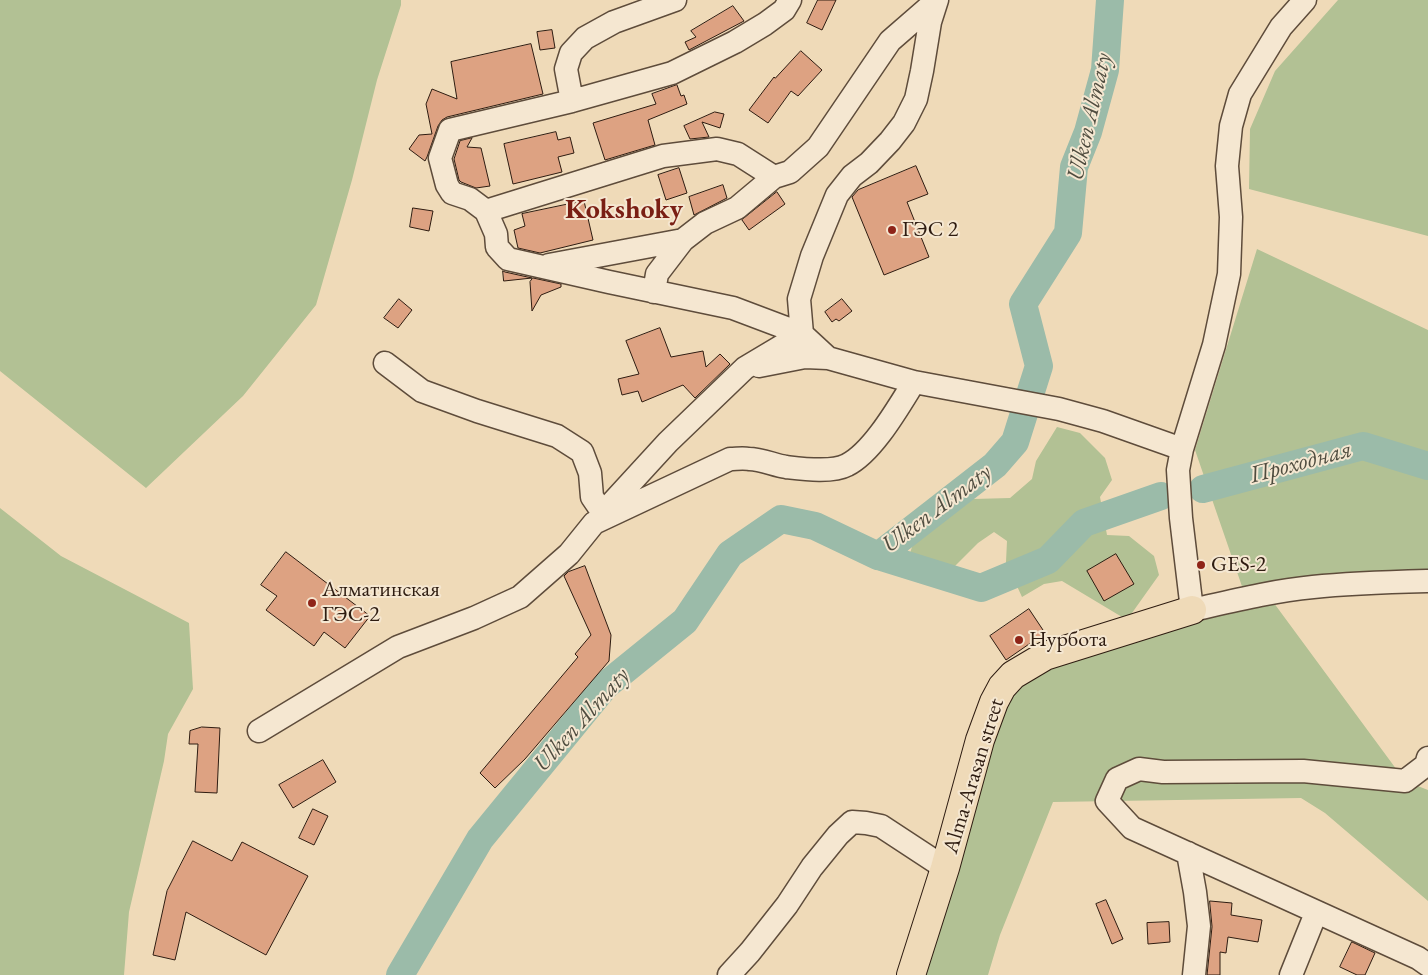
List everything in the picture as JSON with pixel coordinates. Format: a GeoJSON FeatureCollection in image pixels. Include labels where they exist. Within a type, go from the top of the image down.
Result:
{"type":"FeatureCollection","features":[{"type":"Feature","properties":{"kind":"main road","name":"Alma-Arasan street"},"geometry":{"type":"LineString","coordinates":[[911,975],[945,868],[986,723],[1002,686],[1013,675],[1045,656],[1192,610]]}},
{"type":"Feature","properties":{"kind":"street"},"geometry":{"type":"LineString","coordinates":[[572,102],[566,69],[571,53],[585,38],[614,22],[675,0]]}},
{"type":"Feature","properties":{"kind":"street"},"geometry":{"type":"LineString","coordinates":[[790,0],[784,10],[735,42],[672,73],[572,102],[450,130],[440,158],[447,185],[452,192],[470,199],[486,211],[496,234],[497,247],[508,258],[541,267],[733,308],[802,334],[828,358]]}},
{"type":"Feature","properties":{"kind":"street"},"geometry":{"type":"LineString","coordinates":[[654,292],[657,274],[683,240],[705,223],[737,208],[774,177],[790,172],[818,147],[844,111],[869,69],[890,41],[936,0]]}},
{"type":"Feature","properties":{"kind":"street"},"geometry":{"type":"LineString","coordinates":[[802,334],[799,298],[812,256],[838,195],[852,176],[874,158],[890,141],[904,123],[916,99],[926,38],[936,0]]}},
{"type":"Feature","properties":{"kind":"street"},"geometry":{"type":"LineString","coordinates":[[1192,610],[1181,518],[1180,460],[1214,345],[1229,274],[1231,217],[1227,166],[1231,126],[1240,94],[1281,27],[1305,0]]}},
{"type":"Feature","properties":{"kind":"street"},"geometry":{"type":"LineString","coordinates":[[900,32],[915,27],[922,30],[926,38]]}},
{"type":"Feature","properties":{"kind":"street"},"geometry":{"type":"LineString","coordinates":[[486,211],[663,156],[708,150],[717,149],[738,154],[774,177]]}},
{"type":"Feature","properties":{"kind":"street"},"geometry":{"type":"LineString","coordinates":[[541,267],[683,240]]}},
{"type":"Feature","properties":{"kind":"street"},"geometry":{"type":"LineString","coordinates":[[259,731],[398,646],[474,618],[520,597],[569,554],[668,442],[745,368],[802,334]]}},
{"type":"Feature","properties":{"kind":"street"},"geometry":{"type":"LineString","coordinates":[[745,368],[805,357],[828,358],[914,382],[1002,397],[1059,409],[1103,421],[1180,460]]}},
{"type":"Feature","properties":{"kind":"street"},"geometry":{"type":"LineString","coordinates":[[385,363],[422,391],[477,411],[557,436],[582,452],[590,473],[592,497],[599,518]]}},
{"type":"Feature","properties":{"kind":"street"},"geometry":{"type":"LineString","coordinates":[[599,518],[730,459],[750,458],[785,467],[813,470],[847,466],[867,449],[889,421],[914,382]]}},
{"type":"Feature","properties":{"kind":"street","name":"Alma-Arasan street"},"geometry":{"type":"LineString","coordinates":[[1192,610],[1267,594],[1312,587],[1428,581]]}},
{"type":"Feature","properties":{"kind":"street"},"geometry":{"type":"LineString","coordinates":[[1428,758],[1426,765],[1405,781],[1302,771],[1163,772],[1138,769],[1117,779],[1107,801],[1132,828],[1428,964]]}},
{"type":"Feature","properties":{"kind":"street"},"geometry":{"type":"LineString","coordinates":[[729,975],[787,905],[812,866],[838,835],[852,822],[881,826],[945,868]]}},
{"type":"Feature","properties":{"kind":"street"},"geometry":{"type":"LineString","coordinates":[[1188,853],[1199,926],[1194,975]]}},
{"type":"Feature","properties":{"kind":"street"},"geometry":{"type":"LineString","coordinates":[[1291,975],[1316,913]]}},
{"type":"Feature","properties":{"kind":"green space"},"geometry":{"type":"Polygon","coordinates":[[[0,0],[401,0],[377,80],[352,180],[316,305],[243,396],[146,488],[0,371],[0,0]]]}},
{"type":"Feature","properties":{"kind":"green space"},"geometry":{"type":"Polygon","coordinates":[[[1338,0],[1428,0],[1428,236],[1249,189],[1250,129],[1275,71],[1338,0]]]}},
{"type":"Feature","properties":{"kind":"green space"},"geometry":{"type":"Polygon","coordinates":[[[1257,249],[1428,330],[1428,582],[1268,595],[1405,781],[1428,790],[1428,901],[1325,813],[1301,798],[1053,802],[1000,935],[988,975],[911,975],[1013,675],[1246,598],[1195,450],[1257,249]]]}},
{"type":"Feature","properties":{"kind":"green space"},"geometry":{"type":"Polygon","coordinates":[[[1057,427],[1080,433],[1105,458],[1112,480],[1100,497],[1107,535],[1129,536],[1154,556],[1159,575],[1127,620],[1062,581],[1044,584],[1022,597],[1006,562],[1007,541],[994,532],[978,543],[949,572],[910,553],[914,541],[973,499],[1010,498],[1032,479],[1036,461],[1057,427]]]}},
{"type":"Feature","properties":{"kind":"green space"},"geometry":{"type":"Polygon","coordinates":[[[0,508],[61,556],[189,623],[193,689],[168,734],[164,761],[129,912],[124,975],[0,975],[0,508]]]}},
{"type":"Feature","properties":{"kind":"building"},"geometry":{"type":"Polygon","coordinates":[[[818,0],[836,0],[822,30],[807,23],[818,0]]]}},
{"type":"Feature","properties":{"kind":"building"},"geometry":{"type":"Polygon","coordinates":[[[733,6],[744,21],[689,50],[685,42],[696,37],[691,31],[733,6]]]}},
{"type":"Feature","properties":{"kind":"building"},"geometry":{"type":"Polygon","coordinates":[[[552,30],[555,48],[540,50],[537,32],[552,30]]]}},
{"type":"Feature","properties":{"kind":"building"},"geometry":{"type":"Polygon","coordinates":[[[531,44],[543,94],[447,117],[438,126],[425,161],[409,149],[419,135],[432,134],[426,104],[432,89],[457,99],[451,62],[531,44]]]}},
{"type":"Feature","properties":{"kind":"building"},"geometry":{"type":"Polygon","coordinates":[[[801,51],[822,70],[798,96],[791,91],[768,123],[749,110],[774,77],[801,51]]]}},
{"type":"Feature","properties":{"kind":"building"},"geometry":{"type":"Polygon","coordinates":[[[677,85],[681,96],[684,95],[687,104],[648,120],[655,145],[605,160],[593,123],[656,104],[652,94],[677,85]]]}},
{"type":"Feature","properties":{"kind":"building"},"geometry":{"type":"Polygon","coordinates":[[[715,112],[724,114],[720,128],[702,122],[709,137],[690,139],[684,126],[715,112]]]}},
{"type":"Feature","properties":{"kind":"building"},"geometry":{"type":"Polygon","coordinates":[[[556,132],[558,140],[570,137],[574,153],[558,157],[562,172],[513,184],[504,144],[556,132]]]}},
{"type":"Feature","properties":{"kind":"building"},"geometry":{"type":"Polygon","coordinates":[[[472,138],[467,147],[481,148],[490,186],[476,188],[459,180],[454,159],[460,141],[472,138]]]}},
{"type":"Feature","properties":{"kind":"building","name":"ГЭС 2"},"geometry":{"type":"Polygon","coordinates":[[[916,166],[928,194],[907,202],[929,257],[884,275],[852,197],[858,190],[916,166]]]}},
{"type":"Feature","properties":{"kind":"building"},"geometry":{"type":"Polygon","coordinates":[[[679,168],[687,193],[666,200],[658,175],[679,168]]]}},
{"type":"Feature","properties":{"kind":"building"},"geometry":{"type":"Polygon","coordinates":[[[723,185],[727,198],[694,215],[689,197],[723,185]]]}},
{"type":"Feature","properties":{"kind":"building"},"geometry":{"type":"Polygon","coordinates":[[[777,192],[785,204],[749,230],[742,220],[777,192]]]}},
{"type":"Feature","properties":{"kind":"building"},"geometry":{"type":"Polygon","coordinates":[[[584,201],[593,240],[540,253],[518,248],[514,230],[525,226],[522,214],[584,201]]]}},
{"type":"Feature","properties":{"kind":"building"},"geometry":{"type":"Polygon","coordinates":[[[413,208],[433,211],[429,231],[410,227],[413,208]]]}},
{"type":"Feature","properties":{"kind":"building"},"geometry":{"type":"Polygon","coordinates":[[[503,271],[505,272],[532,278],[504,281],[503,271]]]}},
{"type":"Feature","properties":{"kind":"building"},"geometry":{"type":"Polygon","coordinates":[[[533,278],[561,284],[561,287],[541,295],[532,311],[530,282],[533,278]]]}},
{"type":"Feature","properties":{"kind":"building"},"geometry":{"type":"Polygon","coordinates":[[[399,299],[412,310],[398,328],[384,318],[399,299]]]}},
{"type":"Feature","properties":{"kind":"building"},"geometry":{"type":"Polygon","coordinates":[[[842,299],[852,311],[839,321],[836,319],[832,322],[825,312],[842,299]]]}},
{"type":"Feature","properties":{"kind":"building"},"geometry":{"type":"Polygon","coordinates":[[[660,328],[671,357],[703,351],[706,367],[720,354],[730,364],[695,398],[683,385],[642,402],[638,391],[622,395],[618,379],[639,374],[626,341],[660,328]]]}},
{"type":"Feature","properties":{"kind":"building","name":"Алматинская ГЭС-2"},"geometry":{"type":"Polygon","coordinates":[[[286,552],[370,616],[345,648],[324,632],[314,646],[266,610],[277,596],[261,585],[286,552]]]}},
{"type":"Feature","properties":{"kind":"building"},"geometry":{"type":"Polygon","coordinates":[[[1116,554],[1134,584],[1104,601],[1087,571],[1116,554]]]}},
{"type":"Feature","properties":{"kind":"building"},"geometry":{"type":"Polygon","coordinates":[[[585,566],[611,635],[609,661],[525,759],[495,788],[480,773],[578,657],[575,654],[591,635],[564,576],[568,572],[585,566]]]}},
{"type":"Feature","properties":{"kind":"building"},"geometry":{"type":"Polygon","coordinates":[[[1029,609],[1045,633],[1006,660],[990,636],[1029,609]]]}},
{"type":"Feature","properties":{"kind":"building"},"geometry":{"type":"Polygon","coordinates":[[[202,727],[220,728],[217,793],[195,792],[198,744],[189,744],[190,731],[202,727]]]}},
{"type":"Feature","properties":{"kind":"building"},"geometry":{"type":"Polygon","coordinates":[[[323,760],[336,782],[293,808],[279,785],[323,760]]]}},
{"type":"Feature","properties":{"kind":"building"},"geometry":{"type":"Polygon","coordinates":[[[313,809],[328,816],[314,845],[299,838],[313,809]]]}},
{"type":"Feature","properties":{"kind":"building"},"geometry":{"type":"Polygon","coordinates":[[[193,841],[232,861],[242,842],[308,876],[266,955],[186,912],[175,960],[153,955],[167,891],[193,841]]]}},
{"type":"Feature","properties":{"kind":"building"},"geometry":{"type":"Polygon","coordinates":[[[1106,900],[1123,939],[1112,944],[1096,904],[1106,900]]]}},
{"type":"Feature","properties":{"kind":"building"},"geometry":{"type":"Polygon","coordinates":[[[1210,901],[1232,903],[1231,915],[1262,920],[1258,942],[1228,937],[1226,953],[1220,952],[1220,975],[1207,975],[1212,927],[1210,901]]]}},
{"type":"Feature","properties":{"kind":"building"},"geometry":{"type":"Polygon","coordinates":[[[1169,922],[1170,942],[1148,944],[1147,923],[1169,922]]]}},
{"type":"Feature","properties":{"kind":"building"},"geometry":{"type":"Polygon","coordinates":[[[1352,942],[1375,953],[1365,975],[1357,975],[1340,967],[1352,942]]]}},
{"type":"Feature","properties":{"kind":"waterway","name":"Ulken Almaty"},"geometry":{"type":"LineString","coordinates":[[400,975],[480,839],[606,685],[685,621],[730,554],[781,519],[815,526],[878,556],[995,465],[1015,442],[1039,366],[1023,304],[1068,233],[1074,167],[1088,132],[1105,70],[1110,0]]}},
{"type":"Feature","properties":{"kind":"waterway","name":"Проходная"},"geometry":{"type":"LineString","coordinates":[[1203,489],[1363,446],[1428,466]]}},
{"type":"Feature","properties":{"kind":"waterway","name":"Проходная"},"geometry":{"type":"LineString","coordinates":[[878,556],[981,588],[1048,560],[1084,523],[1161,496]]}},
{"type":"Feature","properties":{"kind":"place","name":"ГЭС 2"},"geometry":{"type":"Point","coordinates":[892,230]}},
{"type":"Feature","properties":{"kind":"place","name":"GES-2"},"geometry":{"type":"Point","coordinates":[1201,565]}},
{"type":"Feature","properties":{"kind":"place","name":"Алматинская ГЭС-2"},"geometry":{"type":"Point","coordinates":[312,603]}},
{"type":"Feature","properties":{"kind":"place","name":"Нурбота"},"geometry":{"type":"Point","coordinates":[1019,640]}},
{"type":"Feature","properties":{"kind":"district","name":"Kokshoky"},"geometry":{"type":"Point","coordinates":[624,210]}}]}
